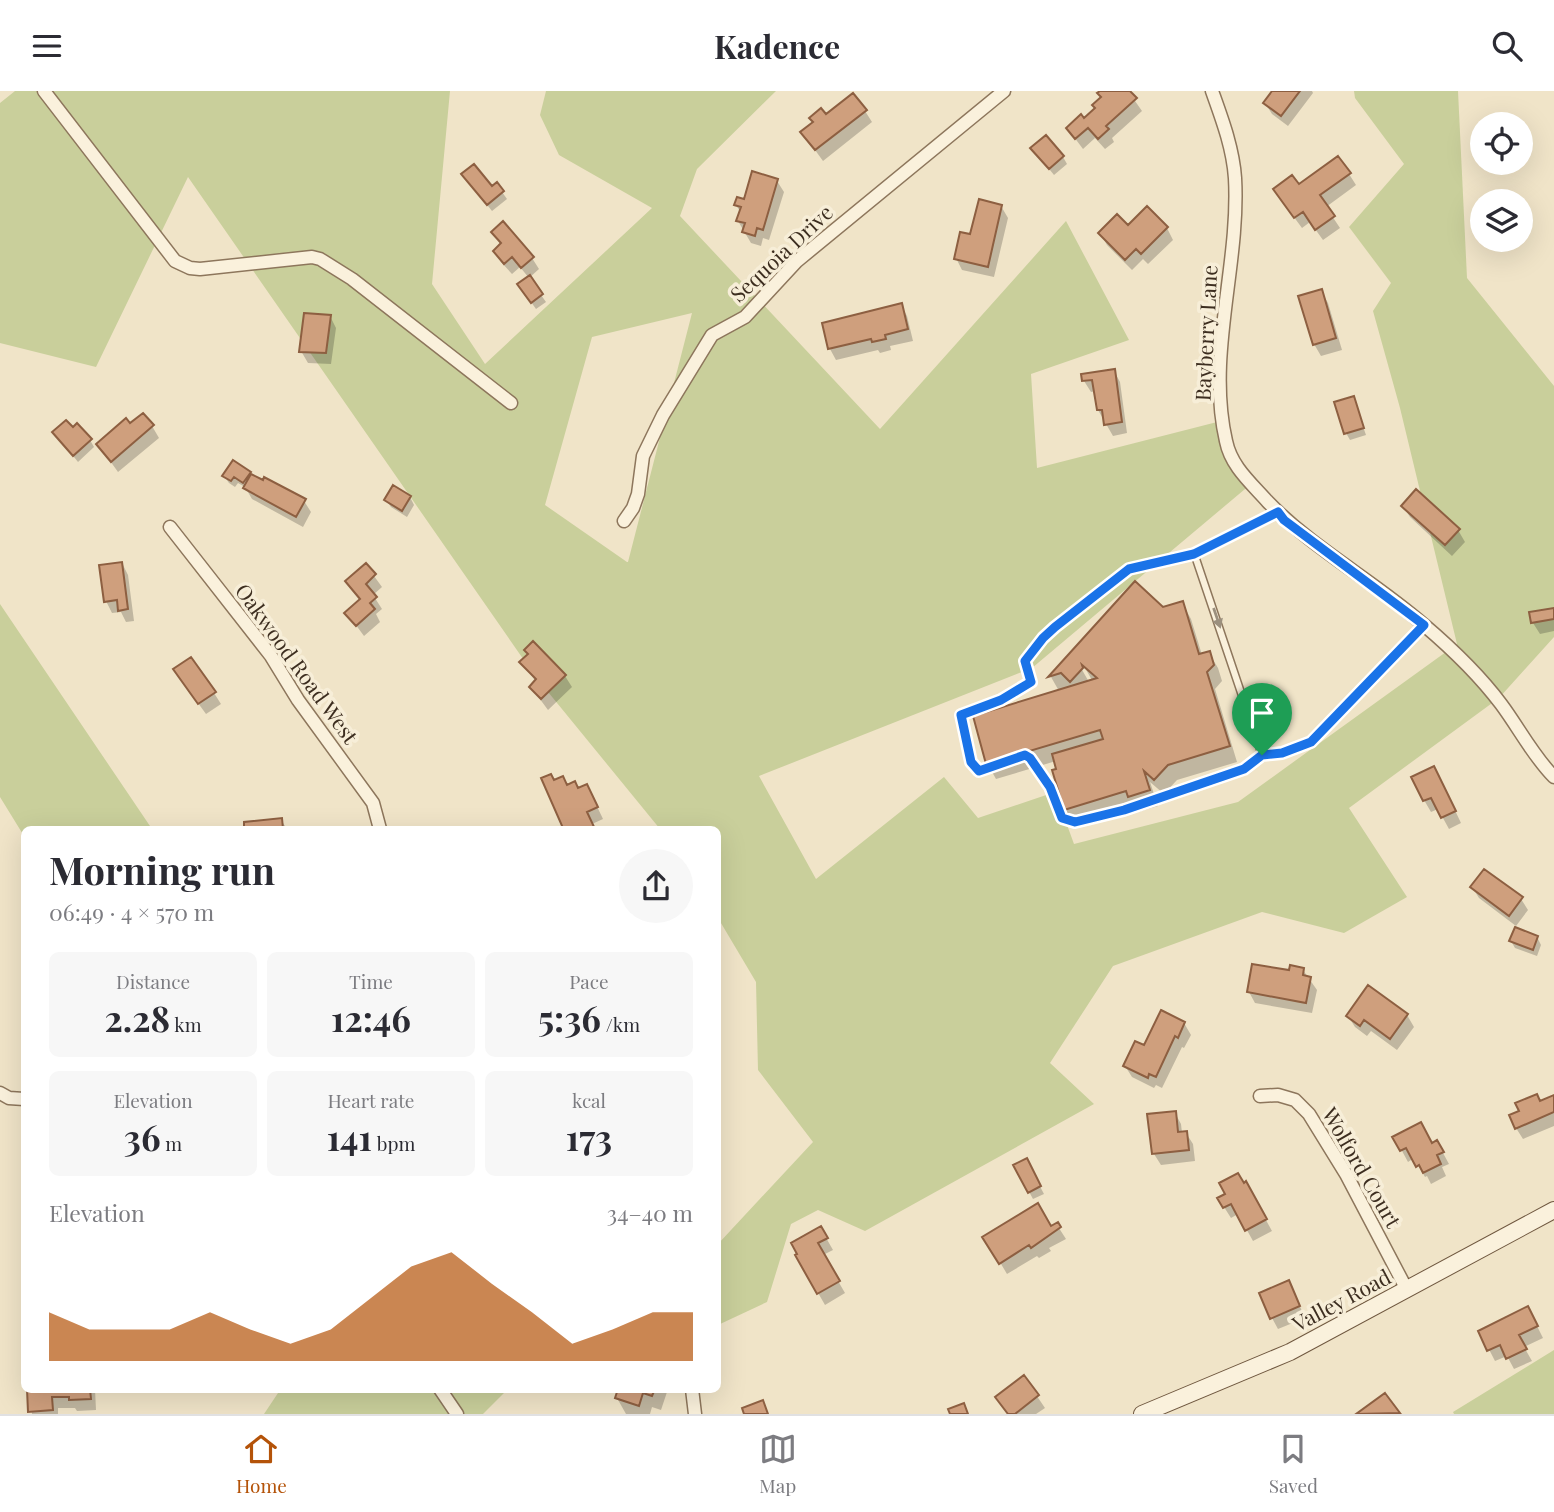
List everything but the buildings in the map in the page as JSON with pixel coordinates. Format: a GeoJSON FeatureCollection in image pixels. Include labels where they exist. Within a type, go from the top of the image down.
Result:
{"type":"FeatureCollection","features":[{"type":"Feature","properties":{"kind":"main road","name":"Valley Road"},"geometry":{"type":"LineString","coordinates":[[1142,1414],[1290,1352],[1554,1210]]}},
{"type":"Feature","properties":{"kind":"street"},"geometry":{"type":"LineString","coordinates":[[44,91],[175,261],[200,269],[312,257],[320,259],[352,279],[511,403]]}},
{"type":"Feature","properties":{"kind":"street","name":"Sequoia Drive"},"geometry":{"type":"LineString","coordinates":[[624,521],[638,494],[643,456],[663,415],[712,335],[745,317],[797,261],[1004,91]]}},
{"type":"Feature","properties":{"kind":"street","name":"Bayberry Lane"},"geometry":{"type":"LineString","coordinates":[[1213,91],[1231,151],[1235,176],[1235,209],[1220,365],[1220,402],[1225,440],[1237,469],[1284,520],[1424,625],[1488,688],[1554,777]]}},
{"type":"Feature","properties":{"kind":"street","name":"Oakwood Road West"},"geometry":{"type":"LineString","coordinates":[[170,527],[271,656],[298,700],[373,803],[379,826]]}},
{"type":"Feature","properties":{"kind":"street"},"geometry":{"type":"LineString","coordinates":[[0,1093],[9,1098],[21,1099]]}},
{"type":"Feature","properties":{"kind":"street","name":"Wolford Court"},"geometry":{"type":"LineString","coordinates":[[1260,1095],[1278,1095],[1295,1100],[1309,1114],[1346,1174],[1407,1290]]}},
{"type":"Feature","properties":{"kind":"street"},"geometry":{"type":"LineString","coordinates":[[443,1393],[457,1414]]}},
{"type":"Feature","properties":{"kind":"street"},"geometry":{"type":"LineString","coordinates":[[692,1393],[695,1414]]}},
{"type":"Feature","properties":{"kind":"lane"},"geometry":{"type":"LineString","coordinates":[[1278,512],[1194,554],[1129,569],[1043,638],[1025,661],[1031,682],[1001,700],[961,715],[971,762],[979,771],[1025,755],[1030,758],[1050,787],[1062,818],[1075,822],[1124,810],[1244,769],[1262,755],[1282,753],[1311,742],[1424,625]]}},
{"type":"Feature","properties":{"kind":"lane"},"geometry":{"type":"LineString","coordinates":[[1194,554],[1262,755]]}},
{"type":"Feature","properties":{"kind":"green space"},"geometry":{"type":"Polygon","coordinates":[[[15,91],[450,91],[432,284],[485,364],[652,208],[559,155],[540,115],[546,91],[776,91],[697,169],[680,216],[880,429],[1066,221],[1129,340],[1031,374],[1037,468],[1221,421],[1251,484],[1032,668],[759,776],[816,879],[944,777],[978,818],[1055,792],[1074,844],[1238,802],[1457,644],[1400,408],[1373,311],[1391,283],[1349,227],[1404,164],[1355,98],[1354,91],[1458,91],[1467,278],[1554,386],[1554,637],[1499,698],[1349,808],[1407,897],[1344,933],[1262,912],[1113,966],[1050,1063],[1094,1104],[865,1231],[818,1210],[791,1224],[767,1302],[721,1324],[721,1241],[813,1142],[758,1070],[756,982],[721,923],[721,826],[658,826],[535,676],[188,177],[96,367],[0,343],[0,103],[15,91]],[[692,313],[592,337],[545,505],[627,562],[692,313]]]}},
{"type":"Feature","properties":{"kind":"green space"},"geometry":{"type":"Polygon","coordinates":[[[0,604],[150,826],[21,826],[21,831],[0,797],[0,604]]]}},
{"type":"Feature","properties":{"kind":"green space"},"geometry":{"type":"Polygon","coordinates":[[[1554,1350],[1554,1414],[1454,1414],[1453,1412],[1554,1350]]]}},
{"type":"Feature","properties":{"kind":"green space"},"geometry":{"type":"Polygon","coordinates":[[[278,1393],[504,1393],[483,1414],[264,1414],[278,1393]]]}},
{"type":"Feature","properties":{"kind":"route"},"geometry":{"type":"LineString","coordinates":[[1278,512],[1284,520],[1424,625],[1311,742],[1282,753],[1262,755],[1244,769],[1204,784],[1124,810],[1075,822],[1062,818],[1050,787],[1025,755],[979,771],[971,762],[961,715],[1001,700],[1031,682],[1025,661],[1043,638],[1129,569],[1194,554],[1278,512]]}}]}
